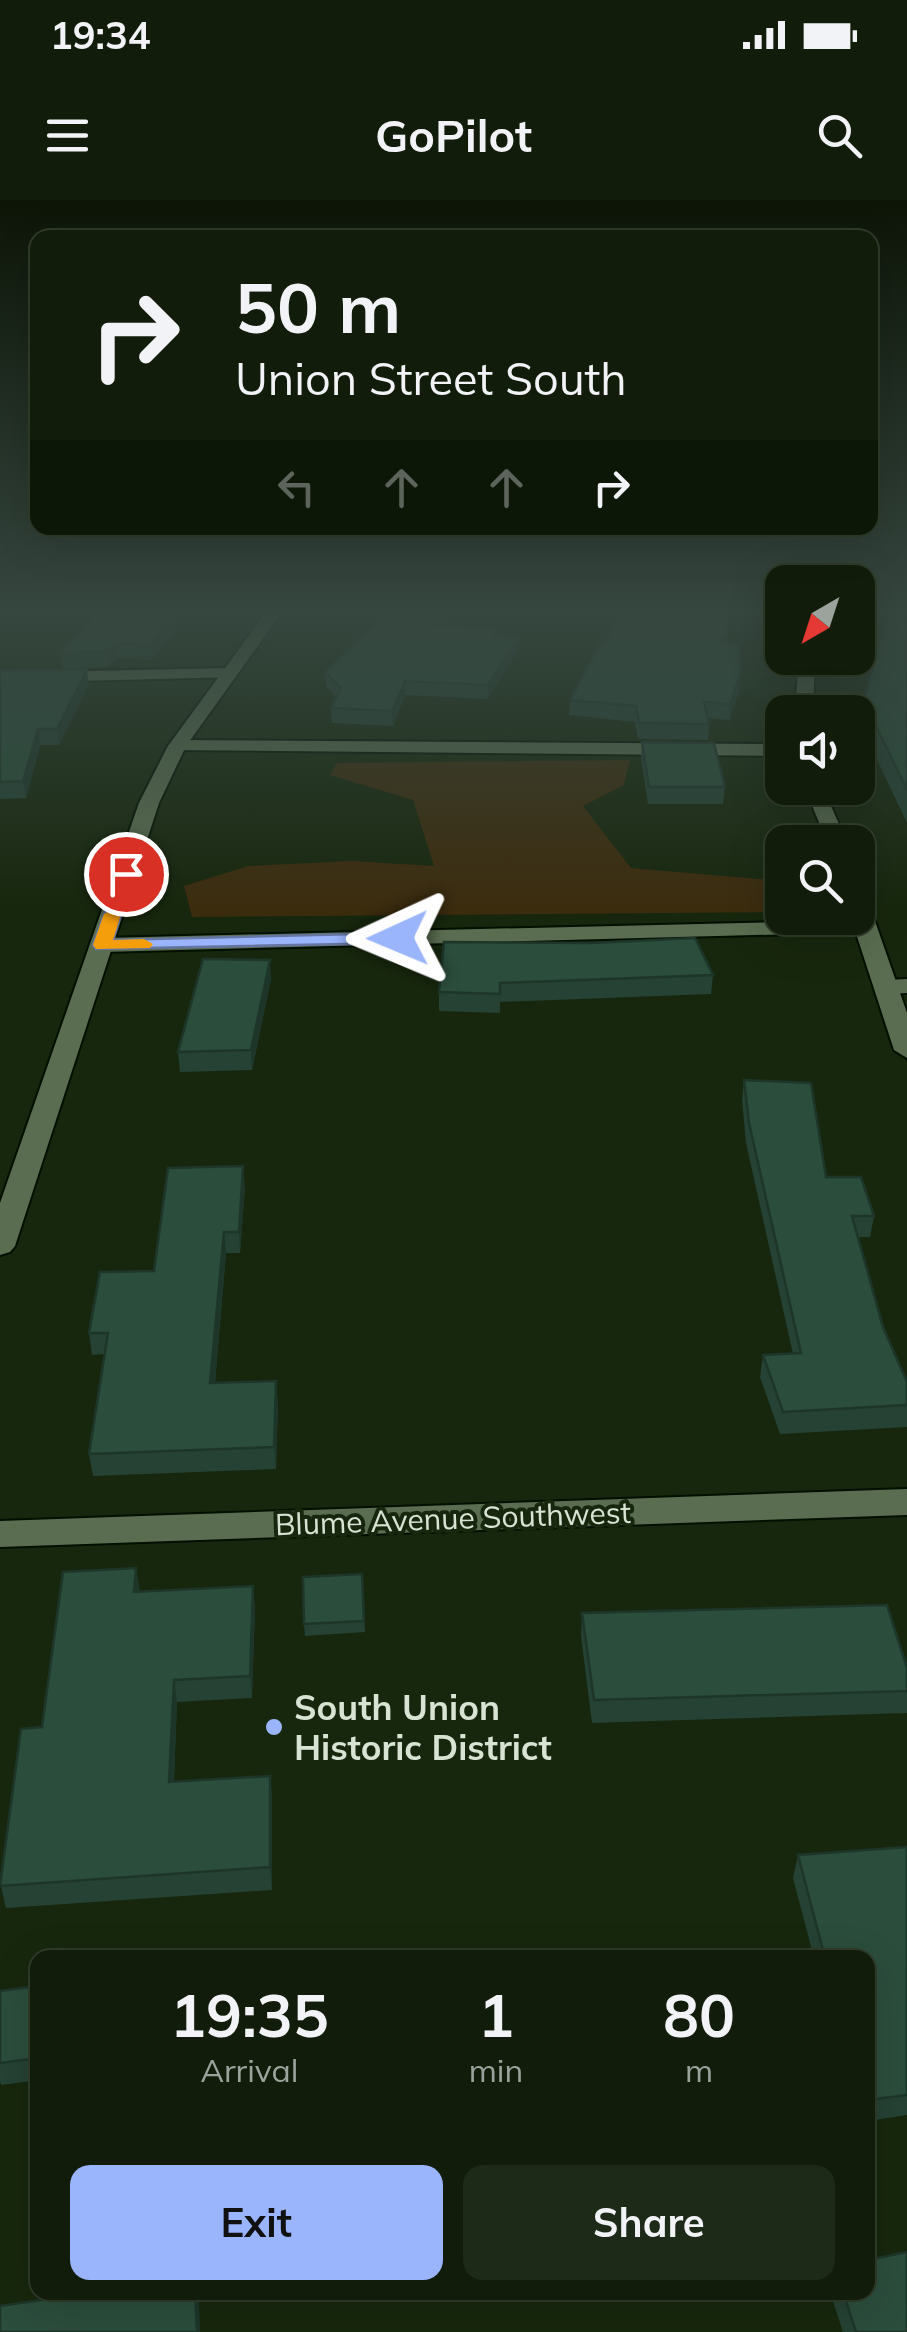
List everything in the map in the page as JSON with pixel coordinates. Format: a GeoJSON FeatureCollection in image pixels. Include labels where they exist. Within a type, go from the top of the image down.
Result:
{"type":"FeatureCollection","features":[{"type":"Feature","properties":{"kind":"street"},"geometry":{"type":"LineString","coordinates":[[0,1246],[149,803],[177,746],[202,710]]}},
{"type":"Feature","properties":{"kind":"street"},"geometry":{"type":"LineString","coordinates":[[177,746],[765,750]]}},
{"type":"Feature","properties":{"kind":"street"},"geometry":{"type":"LineString","coordinates":[[102,945],[765,919]]}},
{"type":"Feature","properties":{"kind":"street"},"geometry":{"type":"LineString","coordinates":[[871,935],[896,987],[907,1050]]}},
{"type":"Feature","properties":{"kind":"street","name":"Blume Avenue Southwest"},"geometry":{"type":"LineString","coordinates":[[0,1534],[907,1502]]}},
{"type":"Feature","properties":{"kind":"shaded area"},"geometry":{"type":"Polygon","coordinates":[[[630,760],[624,785],[583,806],[631,868],[765,880],[765,912],[192,917],[184,886],[248,866],[351,861],[434,866],[413,800],[330,775],[337,763],[630,760]]]}},
{"type":"Feature","properties":{"kind":"building"},"geometry":{"type":"Polygon","coordinates":[[[0,710],[66,710],[57,729],[38,729],[23,781],[0,782],[0,710]]]}},
{"type":"Feature","properties":{"kind":"building"},"geometry":{"type":"Polygon","coordinates":[[[637,710],[706,710],[709,724],[639,723],[637,710]]]}},
{"type":"Feature","properties":{"kind":"building"},"geometry":{"type":"Polygon","coordinates":[[[875,710],[907,710],[907,790],[875,724],[875,710]]]}},
{"type":"Feature","properties":{"kind":"building"},"geometry":{"type":"Polygon","coordinates":[[[642,742],[714,743],[725,787],[649,787],[642,742]]]}},
{"type":"Feature","properties":{"kind":"building"},"geometry":{"type":"Polygon","coordinates":[[[695,938],[713,975],[500,983],[500,994],[439,992],[444,942],[591,943],[695,938]]]}},
{"type":"Feature","properties":{"kind":"building"},"geometry":{"type":"Polygon","coordinates":[[[203,959],[270,960],[251,1050],[178,1052],[203,959]]]}},
{"type":"Feature","properties":{"kind":"building"},"geometry":{"type":"Polygon","coordinates":[[[744,1080],[811,1083],[826,1177],[861,1177],[874,1216],[852,1216],[883,1327],[907,1382],[907,1405],[783,1412],[763,1355],[801,1353],[749,1123],[744,1080]]]}},
{"type":"Feature","properties":{"kind":"building"},"geometry":{"type":"Polygon","coordinates":[[[243,1166],[239,1232],[224,1232],[210,1383],[276,1381],[274,1447],[89,1454],[108,1333],[89,1333],[100,1272],[154,1271],[168,1168],[243,1166]]]}},
{"type":"Feature","properties":{"kind":"building"},"geometry":{"type":"Polygon","coordinates":[[[136,1568],[134,1592],[253,1586],[250,1676],[174,1680],[169,1782],[270,1776],[270,1867],[0,1886],[21,1729],[42,1727],[63,1572],[136,1568]]]}},
{"type":"Feature","properties":{"kind":"building"},"geometry":{"type":"Polygon","coordinates":[[[362,1574],[364,1621],[304,1624],[303,1577],[362,1574]]]}},
{"type":"Feature","properties":{"kind":"building"},"geometry":{"type":"Polygon","coordinates":[[[887,1605],[907,1668],[907,1691],[594,1700],[582,1613],[887,1605]]]}},
{"type":"Feature","properties":{"kind":"building"},"geometry":{"type":"Polygon","coordinates":[[[907,1847],[907,2095],[875,2099],[875,1950],[823,1950],[798,1855],[907,1847]]]}},
{"type":"Feature","properties":{"kind":"building"},"geometry":{"type":"Polygon","coordinates":[[[30,1987],[30,2059],[0,2063],[0,1991],[30,1987]]]}},
{"type":"Feature","properties":{"kind":"building"},"geometry":{"type":"Polygon","coordinates":[[[907,2252],[907,2332],[856,2332],[846,2300],[875,2300],[875,2259],[907,2252]]]}},
{"type":"Feature","properties":{"kind":"building"},"geometry":{"type":"Polygon","coordinates":[[[41,2300],[195,2300],[197,2332],[0,2332],[0,2306],[41,2300]]]}},
{"type":"Feature","properties":{"kind":"slow traffic"},"geometry":{"type":"LineString","coordinates":[[112,914],[102,945],[144,944]]}},
{"type":"Feature","properties":{"kind":"place","name":"South Union Historic District"},"geometry":{"type":"Point","coordinates":[274,1727]}},
{"type":"Feature","properties":{"kind":"route"},"geometry":{"type":"LineString","coordinates":[[126,874],[102,945],[398,938]]}}]}
